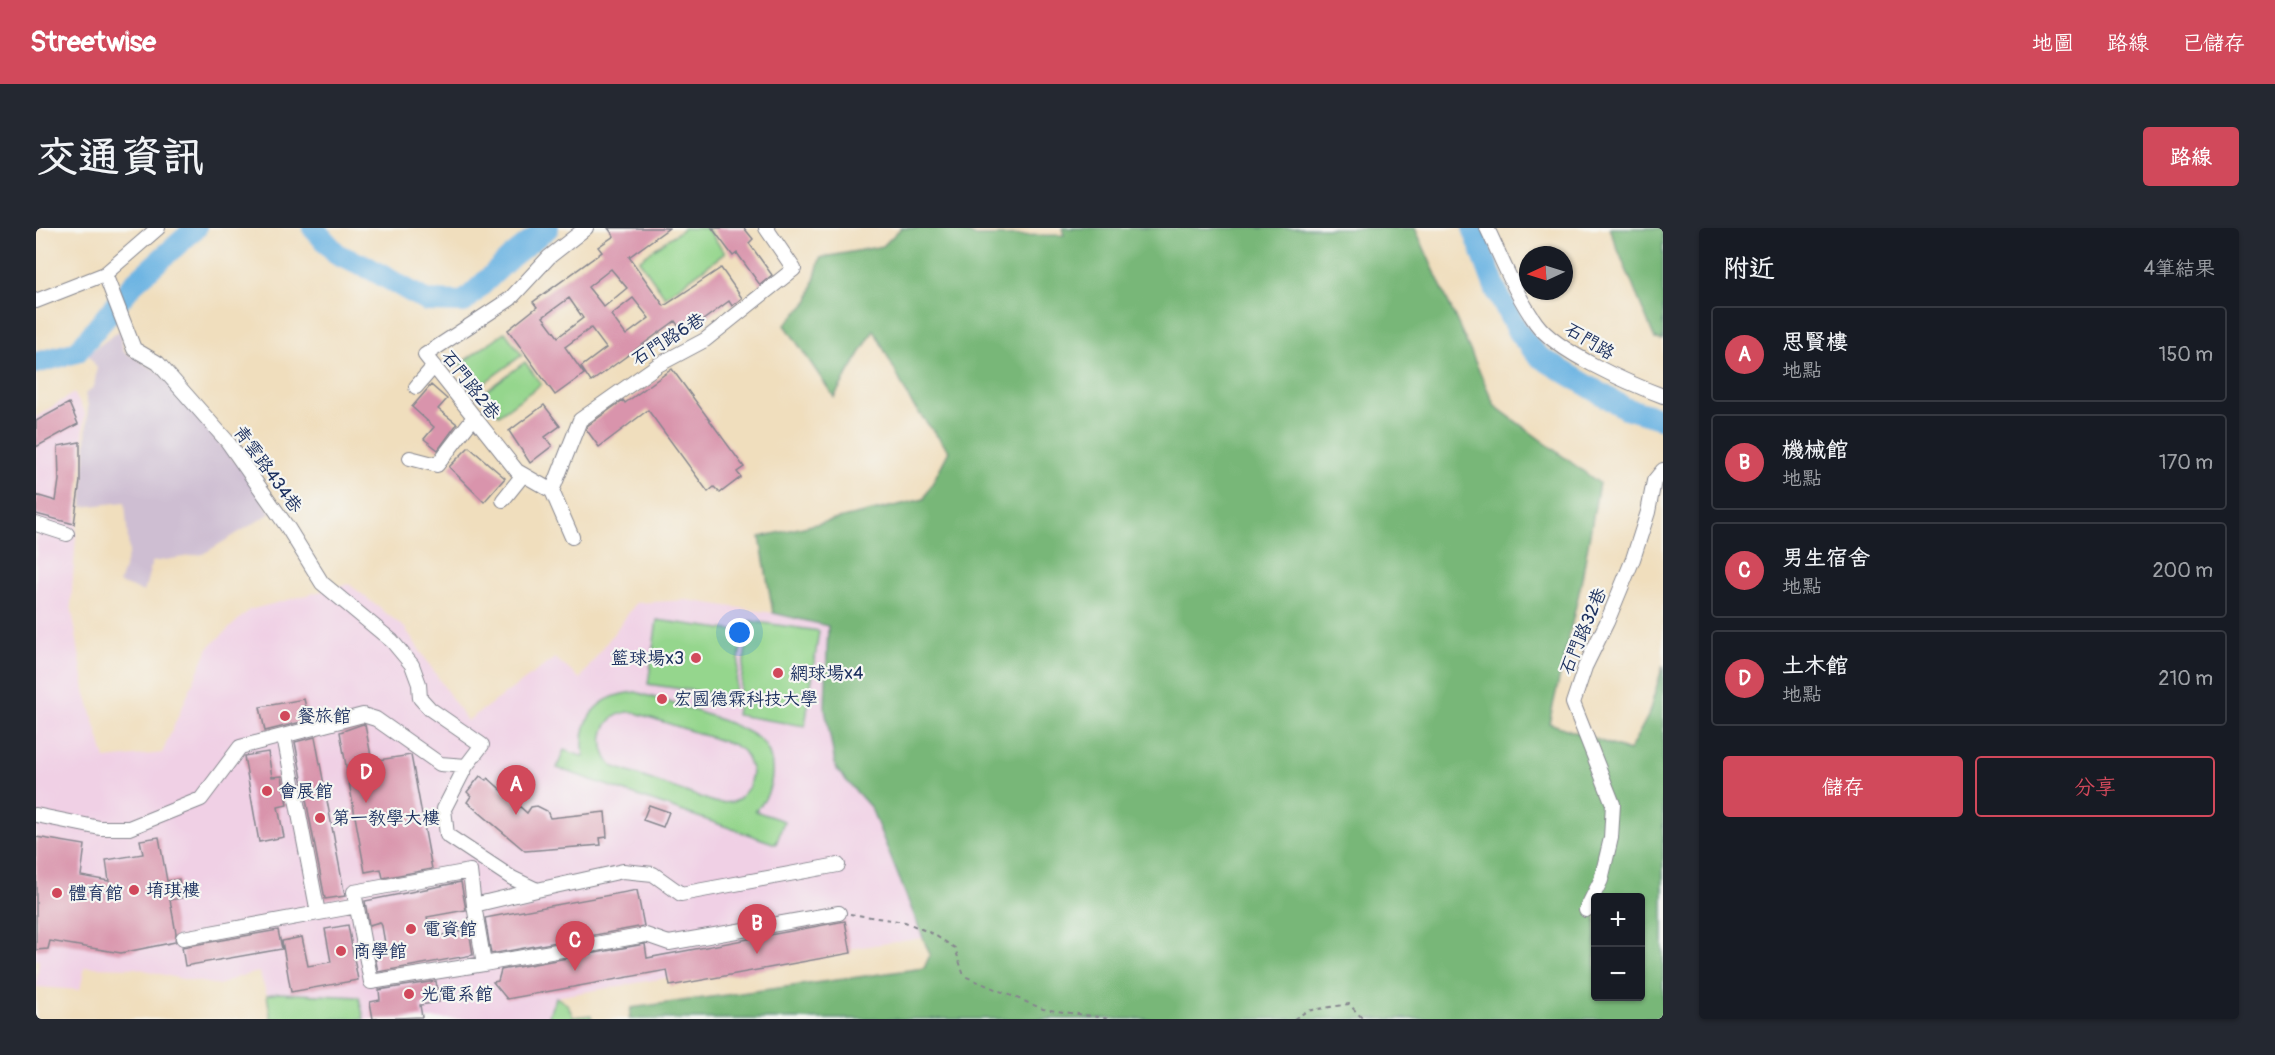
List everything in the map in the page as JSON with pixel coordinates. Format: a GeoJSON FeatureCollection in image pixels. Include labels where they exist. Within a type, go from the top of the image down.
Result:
{"type":"FeatureCollection","features":[{"type":"Feature","properties":{"kind":"street"},"geometry":{"type":"LineString","coordinates":[[36,301],[107,279],[158,228]]}},
{"type":"Feature","properties":{"kind":"street","name":"石門路2巷"},"geometry":{"type":"LineString","coordinates":[[552,491],[517,471],[425,355],[510,299],[549,257],[586,228]]}},
{"type":"Feature","properties":{"kind":"street","name":"石門路6巷"},"geometry":{"type":"LineString","coordinates":[[552,491],[580,420],[658,365],[705,340],[794,269],[766,228]]}},
{"type":"Feature","properties":{"kind":"street","name":"石門路"},"geometry":{"type":"LineString","coordinates":[[1487,228],[1523,303],[1537,324],[1551,338],[1623,381],[1663,396]]}},
{"type":"Feature","properties":{"kind":"street","name":"青雲路434巷"},"geometry":{"type":"LineString","coordinates":[[107,279],[134,349],[158,363],[227,441],[288,528],[322,583],[392,641],[412,665],[419,684],[420,698],[430,709],[482,745],[466,766]]}},
{"type":"Feature","properties":{"kind":"street"},"geometry":{"type":"LineString","coordinates":[[416,387],[434,366]]}},
{"type":"Feature","properties":{"kind":"street"},"geometry":{"type":"LineString","coordinates":[[410,458],[437,465],[474,417]]}},
{"type":"Feature","properties":{"kind":"street","name":"石門路32巷"},"geometry":{"type":"LineString","coordinates":[[1586,910],[1601,880],[1611,838],[1613,804],[1573,703],[1585,667],[1607,622],[1633,559],[1648,512],[1654,481],[1663,470]]}},
{"type":"Feature","properties":{"kind":"street"},"geometry":{"type":"LineString","coordinates":[[503,500],[524,475]]}},
{"type":"Feature","properties":{"kind":"street"},"geometry":{"type":"LineString","coordinates":[[552,491],[572,537]]}},
{"type":"Feature","properties":{"kind":"street"},"geometry":{"type":"LineString","coordinates":[[36,524],[67,534]]}},
{"type":"Feature","properties":{"kind":"street"},"geometry":{"type":"LineString","coordinates":[[36,814],[100,828],[129,828],[201,799],[240,747],[363,715],[376,718],[440,764],[466,766],[444,809],[447,835],[512,878],[537,890]]}},
{"type":"Feature","properties":{"kind":"street"},"geometry":{"type":"LineString","coordinates":[[284,736],[318,913]]}},
{"type":"Feature","properties":{"kind":"street"},"geometry":{"type":"LineString","coordinates":[[474,905],[623,871],[653,874],[681,894],[838,865]]}},
{"type":"Feature","properties":{"kind":"street"},"geometry":{"type":"LineString","coordinates":[[484,964],[470,871],[354,892],[370,982],[484,964],[645,935],[669,943],[839,913]]}},
{"type":"Feature","properties":{"kind":"street"},"geometry":{"type":"LineString","coordinates":[[183,938],[357,906]]}},
{"type":"Feature","properties":{"kind":"path"},"geometry":{"type":"LineString","coordinates":[[839,913],[905,922],[933,934],[955,948],[964,976],[1043,1009],[1112,1019]]}},
{"type":"Feature","properties":{"kind":"path"},"geometry":{"type":"LineString","coordinates":[[1294,1019],[1307,1011],[1349,1004],[1363,1019]]}},
{"type":"Feature","properties":{"kind":"shaded area"},"geometry":{"type":"Polygon","coordinates":[[[120,330],[123,351],[159,372],[242,469],[271,513],[203,554],[152,562],[144,592],[119,583],[129,553],[125,502],[82,507],[88,406],[85,394],[94,387],[97,368],[88,354],[120,330]]]}},
{"type":"Feature","properties":{"kind":"shaded area","name":"宏國德霖科技大學"},"geometry":{"type":"Polygon","coordinates":[[[74,393],[85,413],[71,604],[85,690],[105,759],[162,753],[208,648],[249,610],[349,584],[405,628],[467,721],[555,658],[580,679],[636,603],[687,600],[773,613],[828,625],[825,709],[836,769],[871,808],[923,938],[746,964],[556,997],[549,1014],[550,1019],[364,1019],[359,997],[278,993],[267,995],[259,972],[219,985],[136,968],[85,967],[80,990],[36,987],[39,960],[36,960],[36,417],[74,393]]]}},
{"type":"Feature","properties":{"kind":"green space"},"geometry":{"type":"Polygon","coordinates":[[[684,228],[707,228],[725,253],[665,297],[639,260],[684,228]]]}},
{"type":"Feature","properties":{"kind":"green space"},"geometry":{"type":"Polygon","coordinates":[[[901,228],[958,228],[974,236],[1064,235],[1062,228],[1415,228],[1495,406],[1599,483],[1581,584],[1549,723],[1629,751],[1648,716],[1663,665],[1663,1019],[629,1019],[631,1008],[924,968],[930,955],[871,808],[836,769],[825,709],[828,626],[773,613],[760,537],[924,499],[949,451],[912,404],[874,330],[834,397],[785,325],[809,300],[820,258],[883,246],[901,228]]]}},
{"type":"Feature","properties":{"kind":"green space"},"geometry":{"type":"Polygon","coordinates":[[[1609,228],[1663,228],[1663,340],[1655,339],[1609,228]]]}},
{"type":"Feature","properties":{"kind":"green space"},"geometry":{"type":"Polygon","coordinates":[[[505,332],[522,355],[477,388],[460,364],[505,332]]]}},
{"type":"Feature","properties":{"kind":"green space"},"geometry":{"type":"Polygon","coordinates":[[[525,362],[541,384],[499,415],[483,393],[525,362]]]}},
{"type":"Feature","properties":{"kind":"green space","name":"籃球場x3"},"geometry":{"type":"Polygon","coordinates":[[[657,620],[743,632],[734,697],[648,684],[657,620]]]}},
{"type":"Feature","properties":{"kind":"green space","name":"網球場x4"},"geometry":{"type":"Polygon","coordinates":[[[750,621],[819,631],[805,726],[736,715],[750,621]]]}},
{"type":"Feature","properties":{"kind":"green space"},"geometry":{"type":"Polygon","coordinates":[[[636,692],[724,721],[755,736],[764,744],[771,763],[771,780],[765,799],[755,811],[784,821],[776,844],[557,768],[564,750],[584,757],[584,731],[593,711],[611,698],[636,692]],[[633,712],[622,713],[614,717],[604,731],[603,739],[606,758],[612,766],[720,803],[739,799],[749,787],[752,772],[747,757],[734,745],[633,712]]]}},
{"type":"Feature","properties":{"kind":"green space"},"geometry":{"type":"Polygon","coordinates":[[[278,993],[359,997],[364,1019],[271,1019],[267,995],[278,993]]]}},
{"type":"Feature","properties":{"kind":"green space"},"geometry":{"type":"Polygon","coordinates":[[[556,997],[568,1005],[573,1017],[591,1015],[592,1019],[550,1019],[549,1014],[556,997]]]}},
{"type":"Feature","properties":{"kind":"building"},"geometry":{"type":"Polygon","coordinates":[[[608,228],[669,228],[629,257],[664,306],[721,268],[742,298],[732,306],[729,301],[684,334],[675,321],[591,382],[581,367],[606,348],[591,328],[565,347],[584,374],[555,395],[508,330],[537,307],[533,302],[602,252],[598,247],[614,236],[608,228]],[[611,269],[588,287],[604,307],[627,288],[611,269]],[[569,298],[543,317],[558,337],[583,318],[569,298]],[[633,298],[611,315],[626,335],[649,318],[633,298]]]}},
{"type":"Feature","properties":{"kind":"building"},"geometry":{"type":"Polygon","coordinates":[[[712,228],[744,228],[753,239],[749,243],[772,275],[760,285],[737,253],[733,256],[712,228]]]}},
{"type":"Feature","properties":{"kind":"building"},"geometry":{"type":"Polygon","coordinates":[[[672,369],[744,467],[737,472],[741,477],[720,493],[714,487],[708,492],[648,410],[599,447],[586,429],[623,400],[625,403],[672,369]]]}},
{"type":"Feature","properties":{"kind":"building"},"geometry":{"type":"Polygon","coordinates":[[[431,385],[447,399],[438,409],[457,424],[438,450],[424,439],[434,427],[412,407],[431,385]]]}},
{"type":"Feature","properties":{"kind":"building"},"geometry":{"type":"Polygon","coordinates":[[[69,403],[78,424],[36,447],[36,421],[69,403]]]}},
{"type":"Feature","properties":{"kind":"building"},"geometry":{"type":"Polygon","coordinates":[[[544,405],[560,426],[545,437],[552,446],[530,463],[509,431],[544,405]]]}},
{"type":"Feature","properties":{"kind":"building"},"geometry":{"type":"Polygon","coordinates":[[[80,442],[80,481],[74,524],[36,514],[36,495],[56,501],[59,480],[58,446],[80,442]]]}},
{"type":"Feature","properties":{"kind":"building"},"geometry":{"type":"Polygon","coordinates":[[[469,447],[505,478],[484,502],[449,467],[469,447]]]}},
{"type":"Feature","properties":{"kind":"building","name":"餐旅館"},"geometry":{"type":"Polygon","coordinates":[[[304,699],[309,720],[265,731],[260,707],[304,699]]]}},
{"type":"Feature","properties":{"kind":"building"},"geometry":{"type":"Polygon","coordinates":[[[363,724],[372,761],[411,755],[432,869],[383,878],[381,869],[365,872],[340,732],[363,724]]]}},
{"type":"Feature","properties":{"kind":"building","name":"第一教學大樓"},"geometry":{"type":"Polygon","coordinates":[[[315,737],[345,896],[325,899],[295,742],[315,737]]]}},
{"type":"Feature","properties":{"kind":"building","name":"會展館"},"geometry":{"type":"Polygon","coordinates":[[[268,752],[272,777],[282,776],[287,805],[278,807],[284,837],[259,842],[244,756],[268,752]]]}},
{"type":"Feature","properties":{"kind":"building"},"geometry":{"type":"Polygon","coordinates":[[[480,776],[486,780],[488,778],[527,813],[531,807],[537,806],[547,811],[550,818],[605,812],[607,837],[600,838],[601,845],[525,851],[467,802],[471,796],[467,792],[480,776]]]}},
{"type":"Feature","properties":{"kind":"building"},"geometry":{"type":"Polygon","coordinates":[[[649,805],[669,812],[663,827],[643,820],[649,805]]]}},
{"type":"Feature","properties":{"kind":"building","name":"堉琪樓"},"geometry":{"type":"Polygon","coordinates":[[[36,837],[85,845],[81,876],[109,881],[106,860],[143,854],[140,840],[159,837],[167,881],[179,879],[182,898],[170,900],[176,933],[175,942],[121,953],[50,941],[48,949],[36,950],[36,837]]]}},
{"type":"Feature","properties":{"kind":"building","name":"電資館"},"geometry":{"type":"Polygon","coordinates":[[[461,882],[466,910],[427,917],[432,937],[469,930],[473,955],[378,972],[374,951],[386,949],[382,926],[380,922],[369,925],[365,901],[461,882]]]}},
{"type":"Feature","properties":{"kind":"building"},"geometry":{"type":"Polygon","coordinates":[[[637,890],[644,926],[491,954],[485,918],[637,890]]]}},
{"type":"Feature","properties":{"kind":"building"},"geometry":{"type":"Polygon","coordinates":[[[845,921],[851,953],[670,986],[667,970],[507,999],[493,982],[498,981],[501,970],[645,944],[647,958],[845,921]]]}},
{"type":"Feature","properties":{"kind":"building","name":"商學館"},"geometry":{"type":"Polygon","coordinates":[[[348,925],[358,980],[291,992],[282,941],[302,937],[308,966],[331,962],[325,929],[348,925]]]}},
{"type":"Feature","properties":{"kind":"building"},"geometry":{"type":"Polygon","coordinates":[[[278,930],[282,949],[185,966],[182,947],[278,930]]]}},
{"type":"Feature","properties":{"kind":"building","name":"光電系館"},"geometry":{"type":"Polygon","coordinates":[[[436,981],[439,1002],[420,1005],[422,1017],[373,1019],[370,1002],[380,1000],[379,990],[436,981]]]}},
{"type":"Feature","properties":{"kind":"waterway"},"geometry":{"type":"LineString","coordinates":[[36,363],[77,352],[133,284],[196,228]]}},
{"type":"Feature","properties":{"kind":"waterway"},"geometry":{"type":"LineString","coordinates":[[313,228],[338,255],[369,268],[427,301],[464,302],[511,257],[548,228]]}},
{"type":"Feature","properties":{"kind":"waterway"},"geometry":{"type":"LineString","coordinates":[[1473,228],[1496,290],[1518,332],[1538,356],[1625,408],[1663,419]]}},
{"type":"Feature","properties":{"kind":"place","name":"籃球場x3"},"geometry":{"type":"Point","coordinates":[696,658]}},
{"type":"Feature","properties":{"kind":"place","name":"網球場x4"},"geometry":{"type":"Point","coordinates":[778,673]}},
{"type":"Feature","properties":{"kind":"place","name":"宏國德霖科技大學"},"geometry":{"type":"Point","coordinates":[662,699]}},
{"type":"Feature","properties":{"kind":"place","name":"餐旅館"},"geometry":{"type":"Point","coordinates":[285,716]}},
{"type":"Feature","properties":{"kind":"place","name":"會展館"},"geometry":{"type":"Point","coordinates":[267,791]}},
{"type":"Feature","properties":{"kind":"place","name":"土木館"},"geometry":{"type":"Point","coordinates":[366,803]}},
{"type":"Feature","properties":{"kind":"place","name":"思賢樓"},"geometry":{"type":"Point","coordinates":[516,815]}},
{"type":"Feature","properties":{"kind":"place","name":"第一教學大樓"},"geometry":{"type":"Point","coordinates":[320,818]}},
{"type":"Feature","properties":{"kind":"place","name":"堉琪樓"},"geometry":{"type":"Point","coordinates":[134,890]}},
{"type":"Feature","properties":{"kind":"place","name":"體育館"},"geometry":{"type":"Point","coordinates":[57,893]}},
{"type":"Feature","properties":{"kind":"place","name":"電資館"},"geometry":{"type":"Point","coordinates":[411,929]}},
{"type":"Feature","properties":{"kind":"place","name":"商學館"},"geometry":{"type":"Point","coordinates":[341,951]}},
{"type":"Feature","properties":{"kind":"place","name":"機械館"},"geometry":{"type":"Point","coordinates":[757,954]}},
{"type":"Feature","properties":{"kind":"place","name":"男生宿舍"},"geometry":{"type":"Point","coordinates":[575,971]}},
{"type":"Feature","properties":{"kind":"place","name":"光電系館"},"geometry":{"type":"Point","coordinates":[409,994]}}]}
